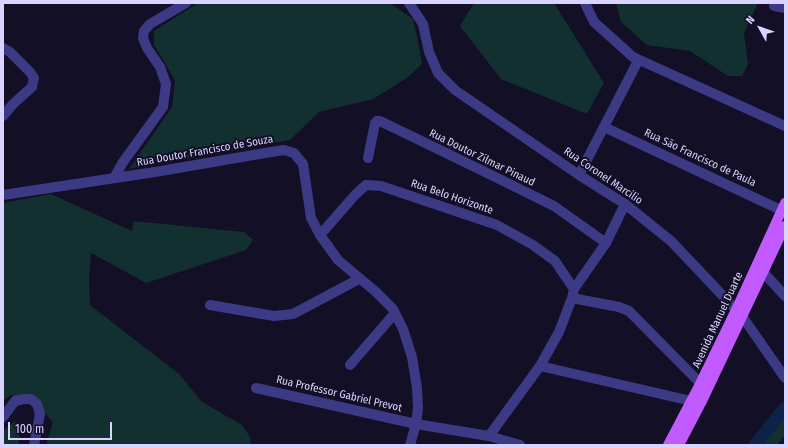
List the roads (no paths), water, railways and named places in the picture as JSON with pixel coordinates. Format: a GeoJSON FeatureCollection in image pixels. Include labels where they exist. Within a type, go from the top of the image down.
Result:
{"type":"FeatureCollection","features":[{"type":"Feature","properties":{"kind":"main road","name":"Avenida Manuel Duarte"},"geometry":{"type":"LineString","coordinates":[[668,445],[704,387],[739,313],[784,208]]}},
{"type":"Feature","properties":{"kind":"main road","name":"Avenida Manuel Duarte"},"geometry":{"type":"LineString","coordinates":[[739,313],[763,272],[785,226]]}},
{"type":"Feature","properties":{"kind":"main road","name":"Avenida Manuel Duarte"},"geometry":{"type":"LineString","coordinates":[[679,445],[696,402]]}},
{"type":"Feature","properties":{"kind":"street"},"geometry":{"type":"LineString","coordinates":[[114,178],[123,162],[163,107],[166,84],[160,66],[147,48],[143,38],[144,31],[150,24],[186,3]]}},
{"type":"Feature","properties":{"kind":"street","name":"Rua Coronel Marcilio"},"geometry":{"type":"LineString","coordinates":[[409,3],[423,24],[429,52],[438,73],[451,86],[580,175],[625,204],[671,241],[739,313],[785,378]]}},
{"type":"Feature","properties":{"kind":"street"},"geometry":{"type":"LineString","coordinates":[[586,3],[594,22],[638,61],[785,126]]}},
{"type":"Feature","properties":{"kind":"street"},"geometry":{"type":"LineString","coordinates":[[774,6],[785,8]]}},
{"type":"Feature","properties":{"kind":"street"},"geometry":{"type":"LineString","coordinates":[[3,48],[10,52],[34,78],[32,87],[13,104],[3,116]]}},
{"type":"Feature","properties":{"kind":"street"},"geometry":{"type":"LineString","coordinates":[[580,175],[638,61]]}},
{"type":"Feature","properties":{"kind":"street","name":"Rua Doutor Zilmar Pinaud"},"geometry":{"type":"LineString","coordinates":[[368,158],[375,123],[380,121],[554,206],[606,243]]}},
{"type":"Feature","properties":{"kind":"street","name":"Rua São Francisco de Paula"},"geometry":{"type":"LineString","coordinates":[[604,127],[784,208]]}},
{"type":"Feature","properties":{"kind":"street","name":"Rua Doutor Francisco de Souza"},"geometry":{"type":"LineString","coordinates":[[3,195],[155,172],[284,150],[294,153],[302,164],[311,218],[320,235],[338,260],[376,292],[393,309],[403,329],[412,357],[417,388],[418,408],[416,424],[410,445]]}},
{"type":"Feature","properties":{"kind":"street","name":"Rua Belo Horizonte"},"geometry":{"type":"LineString","coordinates":[[320,235],[355,195],[366,185],[381,186],[497,225],[533,245],[555,261],[573,293]]}},
{"type":"Feature","properties":{"kind":"street"},"geometry":{"type":"LineString","coordinates":[[489,436],[540,366],[559,332],[573,293],[606,243],[625,204]]}},
{"type":"Feature","properties":{"kind":"street"},"geometry":{"type":"LineString","coordinates":[[763,272],[785,296]]}},
{"type":"Feature","properties":{"kind":"street"},"geometry":{"type":"LineString","coordinates":[[210,305],[274,316],[293,314],[359,279]]}},
{"type":"Feature","properties":{"kind":"street"},"geometry":{"type":"LineString","coordinates":[[573,293],[629,311],[704,387]]}},
{"type":"Feature","properties":{"kind":"street"},"geometry":{"type":"LineString","coordinates":[[350,365],[395,313]]}},
{"type":"Feature","properties":{"kind":"street"},"geometry":{"type":"LineString","coordinates":[[540,366],[696,402]]}},
{"type":"Feature","properties":{"kind":"street","name":"Rua Professor Gabriel Prevot"},"geometry":{"type":"LineString","coordinates":[[256,388],[416,424],[489,436],[520,445]]}},
{"type":"Feature","properties":{"kind":"street"},"geometry":{"type":"LineString","coordinates":[[3,417],[14,401],[24,398],[31,399],[37,404],[40,414],[34,445]]}},
{"type":"Feature","properties":{"kind":"waterway"},"geometry":{"type":"LineString","coordinates":[[755,445],[785,408]]}}]}
